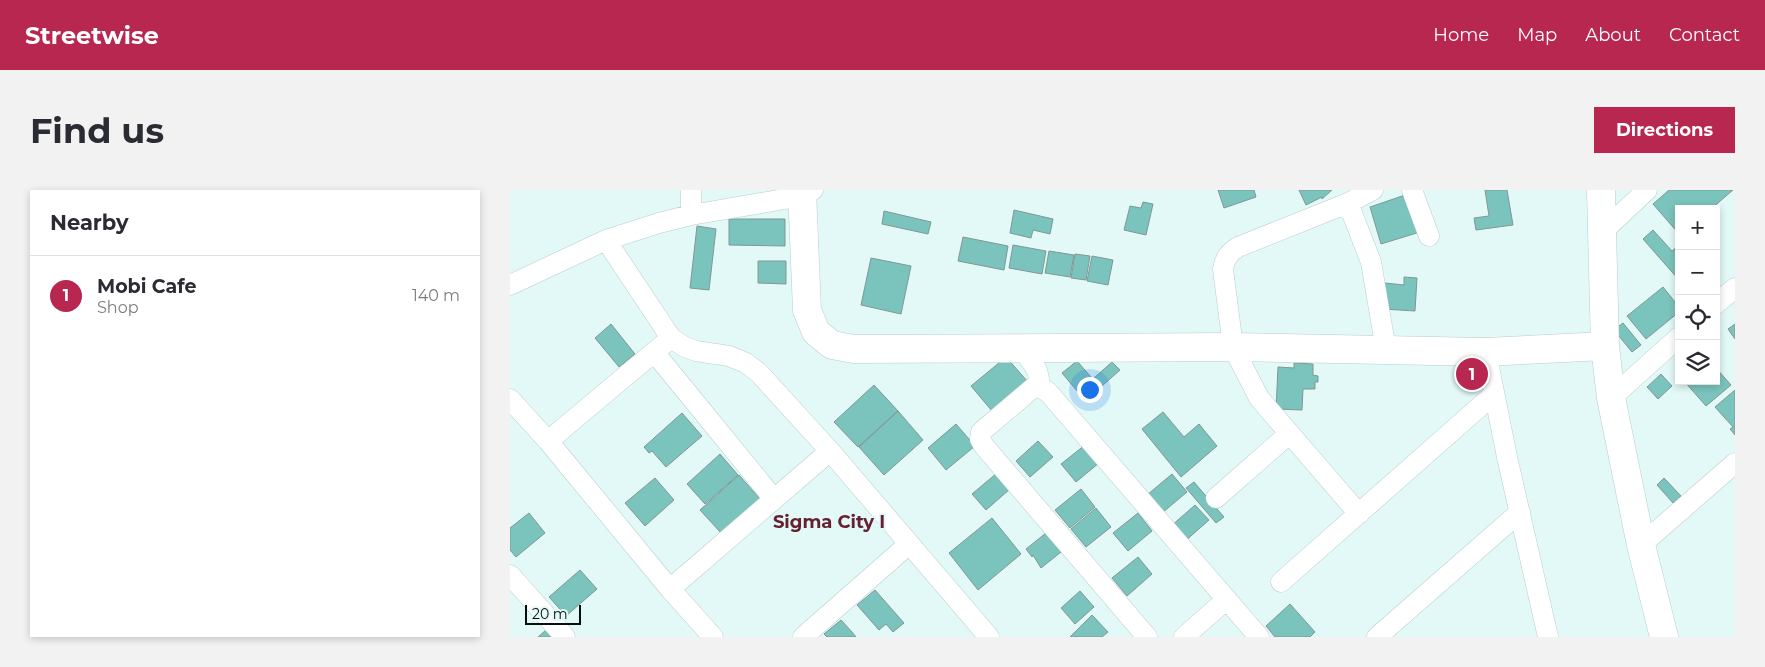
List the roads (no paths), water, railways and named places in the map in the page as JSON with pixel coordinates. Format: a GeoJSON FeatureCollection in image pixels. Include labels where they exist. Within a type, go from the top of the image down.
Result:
{"type":"FeatureCollection","features":[{"type":"Feature","properties":{"kind":"street"},"geometry":{"type":"LineString","coordinates":[[691,190],[691,215]]}},
{"type":"Feature","properties":{"kind":"street"},"geometry":{"type":"LineString","coordinates":[[1360,514],[1259,398],[1233,347],[1223,269],[1225,260],[1230,252],[1238,247],[1348,203],[1373,190]]}},
{"type":"Feature","properties":{"kind":"street"},"geometry":{"type":"LineString","coordinates":[[1412,190],[1429,236]]}},
{"type":"Feature","properties":{"kind":"street"},"geometry":{"type":"LineString","coordinates":[[1601,190],[1605,346],[1611,398],[1641,545],[1664,637]]}},
{"type":"Feature","properties":{"kind":"street"},"geometry":{"type":"LineString","coordinates":[[1602,232],[1647,190]]}},
{"type":"Feature","properties":{"kind":"street"},"geometry":{"type":"LineString","coordinates":[[510,285],[606,240],[691,215],[806,192],[807,310],[816,332],[832,345],[854,349],[1233,347],[1486,352],[1605,346]]}},
{"type":"Feature","properties":{"kind":"street"},"geometry":{"type":"LineString","coordinates":[[1348,203],[1371,262],[1386,350]]}},
{"type":"Feature","properties":{"kind":"street"},"geometry":{"type":"LineString","coordinates":[[606,240],[671,338],[685,347],[696,351],[729,356],[746,363],[760,373],[830,451],[988,637]]}},
{"type":"Feature","properties":{"kind":"street"},"geometry":{"type":"LineString","coordinates":[[1720,301],[1735,288]]}},
{"type":"Feature","properties":{"kind":"street"},"geometry":{"type":"LineString","coordinates":[[548,441],[671,338]]}},
{"type":"Feature","properties":{"kind":"street"},"geometry":{"type":"LineString","coordinates":[[1611,398],[1676,340]]}},
{"type":"Feature","properties":{"kind":"street"},"geometry":{"type":"LineString","coordinates":[[1022,348],[1037,370],[1041,388]]}},
{"type":"Feature","properties":{"kind":"street"},"geometry":{"type":"LineString","coordinates":[[654,352],[774,500]]}},
{"type":"Feature","properties":{"kind":"street"},"geometry":{"type":"LineString","coordinates":[[1486,352],[1544,634]]}},
{"type":"Feature","properties":{"kind":"street"},"geometry":{"type":"LineString","coordinates":[[1147,637],[980,439],[981,432],[1034,387],[1048,392],[1259,637]]}},
{"type":"Feature","properties":{"kind":"street"},"geometry":{"type":"LineString","coordinates":[[1281,582],[1494,395]]}},
{"type":"Feature","properties":{"kind":"street"},"geometry":{"type":"LineString","coordinates":[[510,399],[548,441],[670,589],[713,637]]}},
{"type":"Feature","properties":{"kind":"street"},"geometry":{"type":"LineString","coordinates":[[1216,498],[1290,434]]}},
{"type":"Feature","properties":{"kind":"street"},"geometry":{"type":"LineString","coordinates":[[670,589],[830,451]]}},
{"type":"Feature","properties":{"kind":"street"},"geometry":{"type":"LineString","coordinates":[[1641,545],[1735,463]]}},
{"type":"Feature","properties":{"kind":"street"},"geometry":{"type":"LineString","coordinates":[[1377,637],[1520,512]]}},
{"type":"Feature","properties":{"kind":"street"},"geometry":{"type":"LineString","coordinates":[[803,637],[909,544]]}},
{"type":"Feature","properties":{"kind":"street"},"geometry":{"type":"LineString","coordinates":[[510,575],[565,637]]}},
{"type":"Feature","properties":{"kind":"street"},"geometry":{"type":"LineString","coordinates":[[1184,637],[1227,599]]}},
{"type":"Feature","properties":{"kind":"place","name":"Mobi Cafe"},"geometry":{"type":"Point","coordinates":[1472,374]}},
{"type":"Feature","properties":{"kind":"district","name":"Sigma City I"},"geometry":{"type":"Point","coordinates":[829,522]}}]}
